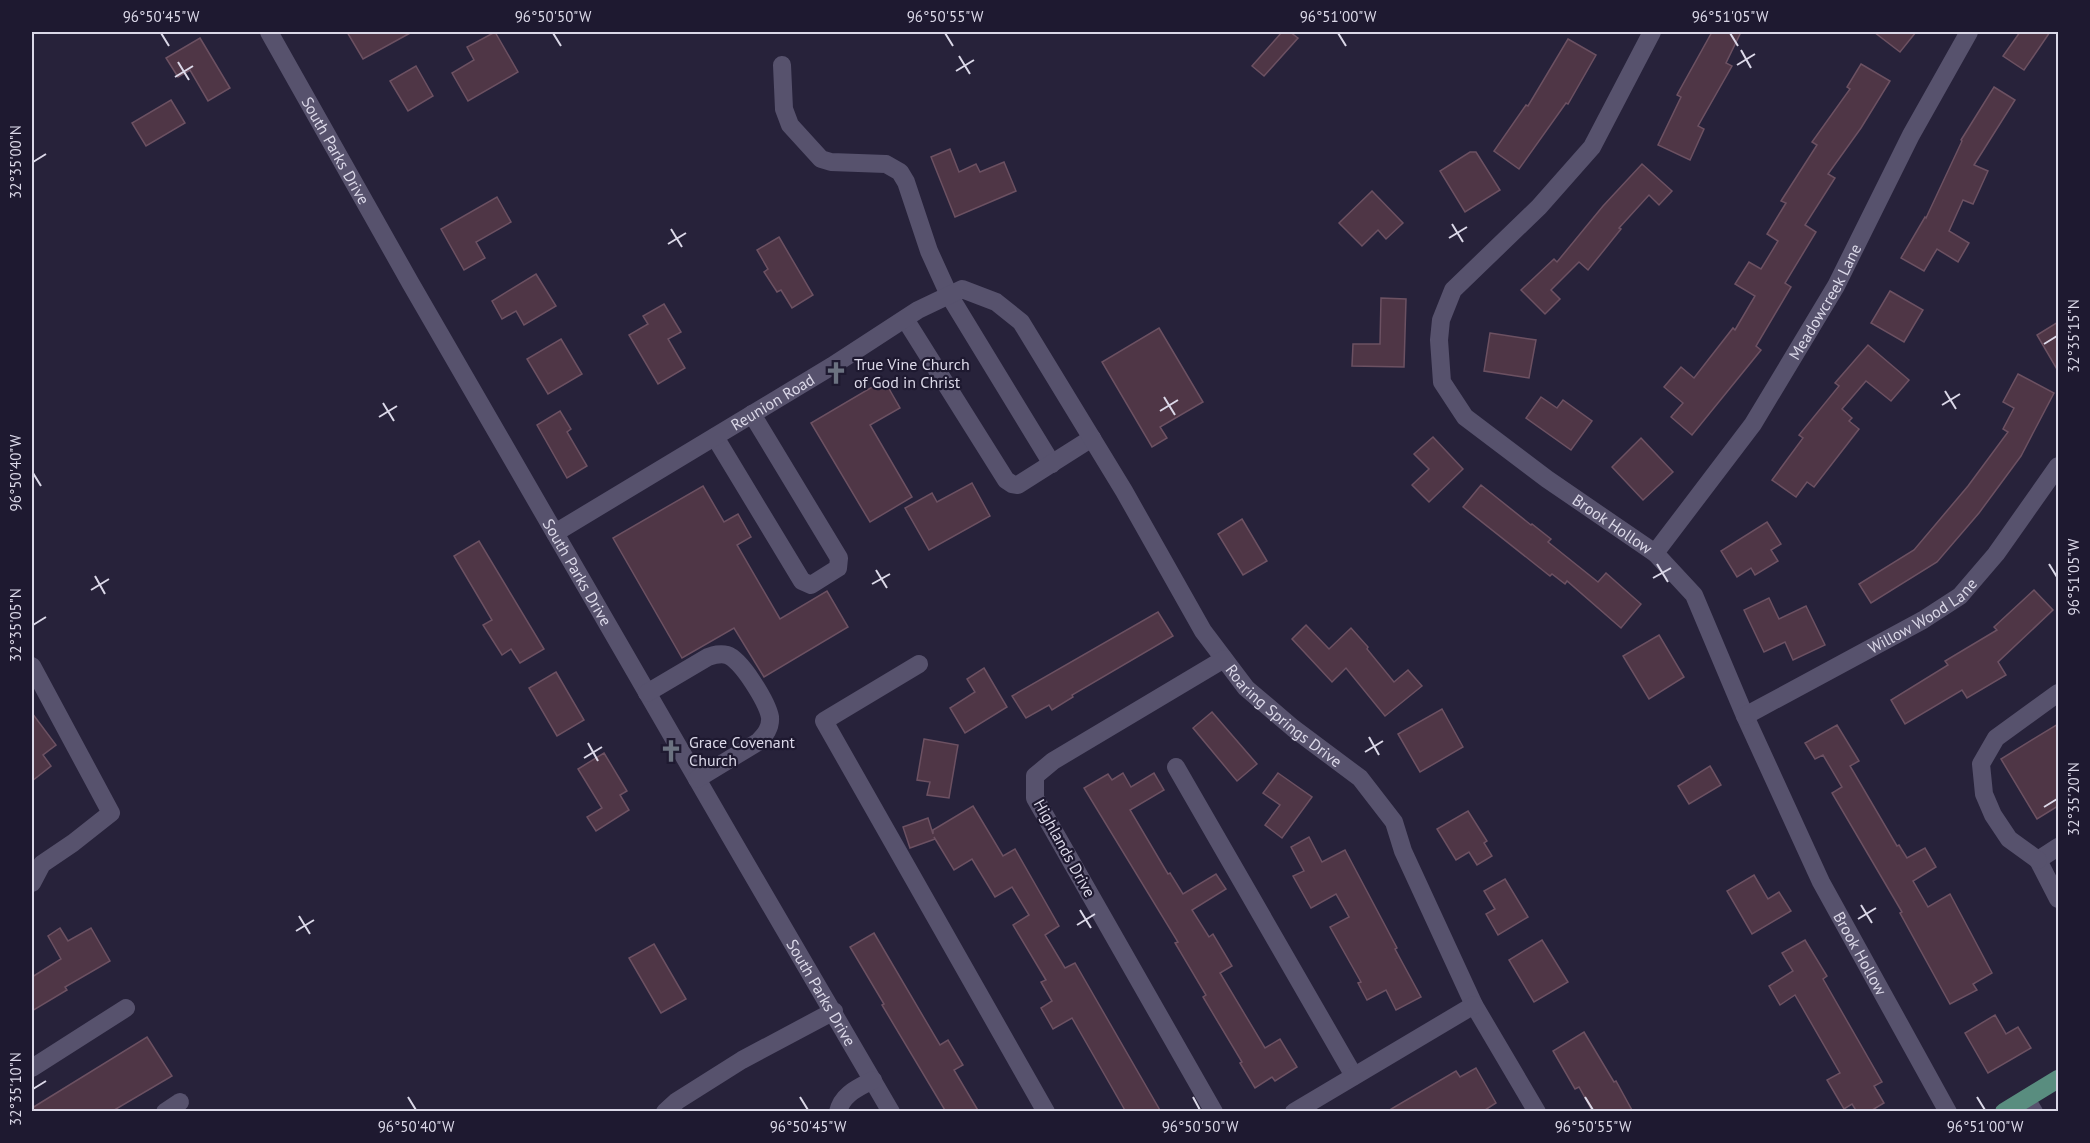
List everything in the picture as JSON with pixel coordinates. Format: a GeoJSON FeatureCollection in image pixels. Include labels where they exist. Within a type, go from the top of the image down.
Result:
{"type":"FeatureCollection","features":[{"type":"Feature","properties":{"kind":"main road"},"geometry":{"type":"LineString","coordinates":[[2004,1112],[2030,1105],[2058,1079]]}},
{"type":"Feature","properties":{"kind":"street","name":"South Parks Drive"},"geometry":{"type":"LineString","coordinates":[[269,32],[411,284],[891,1112]]}},
{"type":"Feature","properties":{"kind":"street","name":"Brook Hollow"},"geometry":{"type":"LineString","coordinates":[[1652,32],[1592,147],[1539,207],[1453,290],[1441,320],[1439,340],[1442,382],[1465,417],[1547,479],[1655,553],[1694,595],[1745,716],[1821,882],[1948,1112]]}},
{"type":"Feature","properties":{"kind":"street","name":"Meadowcreek Lane"},"geometry":{"type":"LineString","coordinates":[[1655,553],[1759,414],[1836,286],[1911,135],[1969,32]]}},
{"type":"Feature","properties":{"kind":"street"},"geometry":{"type":"LineString","coordinates":[[782,65],[784,109],[790,125],[821,159],[831,162],[886,164],[900,172],[906,182],[929,251],[949,295],[1052,464]]}},
{"type":"Feature","properties":{"kind":"street","name":"Reunion Road"},"geometry":{"type":"LineString","coordinates":[[555,533],[832,366],[905,319],[962,289],[996,302],[1020,322]]}},
{"type":"Feature","properties":{"kind":"street"},"geometry":{"type":"LineString","coordinates":[[905,319],[1006,480],[1012,484],[1018,485],[1092,438]]}},
{"type":"Feature","properties":{"kind":"street","name":"Roaring Springs Drive"},"geometry":{"type":"LineString","coordinates":[[1020,322],[1092,438],[1203,631],[1246,688],[1293,728],[1359,778],[1394,822],[1403,851],[1474,1005],[1537,1112]]}},
{"type":"Feature","properties":{"kind":"street"},"geometry":{"type":"LineString","coordinates":[[715,436],[802,580],[811,585],[838,568],[839,558],[752,414]]}},
{"type":"Feature","properties":{"kind":"street","name":"Willow Wood Lane"},"geometry":{"type":"LineString","coordinates":[[1745,716],[1923,620],[1960,596],[1996,555],[2058,466]]}},
{"type":"Feature","properties":{"kind":"street"},"geometry":{"type":"LineString","coordinates":[[647,693],[708,657],[719,654],[728,655],[742,667],[765,706],[770,717],[770,726],[766,735],[697,779]]}},
{"type":"Feature","properties":{"kind":"street","name":"Highlands Drive"},"geometry":{"type":"LineString","coordinates":[[1214,1112],[1035,798],[1035,776],[1053,761],[1224,659]]}},
{"type":"Feature","properties":{"kind":"street"},"geometry":{"type":"LineString","coordinates":[[919,664],[824,722],[1046,1112]]}},
{"type":"Feature","properties":{"kind":"street"},"geometry":{"type":"LineString","coordinates":[[32,668],[111,813],[42,864],[32,883]]}},
{"type":"Feature","properties":{"kind":"street"},"geometry":{"type":"LineString","coordinates":[[2058,693],[1996,738],[1981,764],[1984,794],[1993,815],[2009,839],[2038,860],[2058,898]]}},
{"type":"Feature","properties":{"kind":"street"},"geometry":{"type":"LineString","coordinates":[[1176,767],[1354,1076]]}},
{"type":"Feature","properties":{"kind":"street"},"geometry":{"type":"LineString","coordinates":[[2038,860],[2058,847]]}},
{"type":"Feature","properties":{"kind":"street"},"geometry":{"type":"LineString","coordinates":[[1294,1112],[1474,1005]]}},
{"type":"Feature","properties":{"kind":"street"},"geometry":{"type":"LineString","coordinates":[[32,1068],[126,1008]]}},
{"type":"Feature","properties":{"kind":"street"},"geometry":{"type":"LineString","coordinates":[[665,1112],[677,1101],[742,1060],[834,1011]]}},
{"type":"Feature","properties":{"kind":"street"},"geometry":{"type":"LineString","coordinates":[[838,1112],[840,1103],[846,1096],[873,1080]]}},
{"type":"Feature","properties":{"kind":"building"},"geometry":{"type":"Polygon","coordinates":[[[347,32],[412,32],[363,59],[347,32]]]}},
{"type":"Feature","properties":{"kind":"building"},"geometry":{"type":"Polygon","coordinates":[[[495,32],[518,72],[468,101],[452,73],[474,60],[467,47],[495,32]]]}},
{"type":"Feature","properties":{"kind":"building"},"geometry":{"type":"Polygon","coordinates":[[[1282,32],[1290,32],[1298,38],[1264,76],[1252,66],[1282,32]]]}},
{"type":"Feature","properties":{"kind":"building"},"geometry":{"type":"Polygon","coordinates":[[[1712,32],[1741,32],[1726,63],[1732,66],[1698,126],[1704,129],[1690,160],[1658,145],[1681,97],[1677,95],[1712,32]]]}},
{"type":"Feature","properties":{"kind":"building"},"geometry":{"type":"Polygon","coordinates":[[[1874,32],[1916,32],[1900,52],[1874,32]]]}},
{"type":"Feature","properties":{"kind":"building"},"geometry":{"type":"Polygon","coordinates":[[[2020,32],[2050,32],[2024,70],[2003,56],[2020,32]]]}},
{"type":"Feature","properties":{"kind":"building"},"geometry":{"type":"Polygon","coordinates":[[[200,38],[230,88],[208,101],[190,70],[178,77],[166,58],[200,38]]]}},
{"type":"Feature","properties":{"kind":"building"},"geometry":{"type":"Polygon","coordinates":[[[1568,39],[1596,55],[1568,104],[1566,103],[1519,169],[1494,151],[1526,105],[1528,106],[1568,39]]]}},
{"type":"Feature","properties":{"kind":"building"},"geometry":{"type":"Polygon","coordinates":[[[1861,64],[1890,81],[1861,128],[1828,174],[1835,178],[1805,225],[1816,232],[1785,283],[1791,287],[1756,346],[1761,350],[1692,435],[1671,417],[1683,403],[1664,387],[1681,367],[1694,378],[1733,328],[1735,330],[1755,296],[1735,284],[1749,262],[1761,269],[1778,241],[1767,234],[1786,203],[1781,201],[1817,145],[1812,142],[1850,89],[1847,87],[1861,64]]]}},
{"type":"Feature","properties":{"kind":"building"},"geometry":{"type":"Polygon","coordinates":[[[416,66],[433,96],[408,111],[390,81],[416,66]]]}},
{"type":"Feature","properties":{"kind":"building"},"geometry":{"type":"Polygon","coordinates":[[[1994,87],[2015,100],[1974,165],[1988,171],[1973,204],[1963,200],[1949,231],[1969,243],[1958,262],[1937,249],[1924,271],[1901,258],[1926,218],[1961,140],[1994,87]]]}},
{"type":"Feature","properties":{"kind":"building"},"geometry":{"type":"Polygon","coordinates":[[[171,100],[185,123],[146,146],[132,123],[171,100]]]}},
{"type":"Feature","properties":{"kind":"building"},"geometry":{"type":"Polygon","coordinates":[[[950,149],[959,172],[976,164],[980,172],[1004,162],[1016,191],[955,217],[931,157],[950,149]]]}},
{"type":"Feature","properties":{"kind":"building"},"geometry":{"type":"Polygon","coordinates":[[[1470,152],[1476,152],[1500,190],[1465,212],[1440,171],[1470,152]]]}},
{"type":"Feature","properties":{"kind":"building"},"geometry":{"type":"Polygon","coordinates":[[[1642,164],[1672,191],[1659,205],[1649,195],[1619,228],[1621,229],[1588,270],[1579,262],[1551,290],[1560,299],[1545,314],[1521,290],[1554,259],[1557,262],[1603,206],[1642,164]]]}},
{"type":"Feature","properties":{"kind":"building"},"geometry":{"type":"Polygon","coordinates":[[[1372,191],[1403,223],[1386,239],[1378,230],[1362,246],[1339,223],[1372,191]]]}},
{"type":"Feature","properties":{"kind":"building"},"geometry":{"type":"Polygon","coordinates":[[[497,197],[511,222],[476,242],[485,258],[464,270],[441,229],[497,197]]]}},
{"type":"Feature","properties":{"kind":"building"},"geometry":{"type":"Polygon","coordinates":[[[779,237],[813,295],[792,308],[781,290],[777,292],[764,272],[768,269],[757,250],[779,237]]]}},
{"type":"Feature","properties":{"kind":"building"},"geometry":{"type":"Polygon","coordinates":[[[536,274],[556,306],[524,325],[516,311],[502,319],[492,301],[536,274]]]}},
{"type":"Feature","properties":{"kind":"building"},"geometry":{"type":"Polygon","coordinates":[[[1890,291],[1923,310],[1904,342],[1871,323],[1890,291]]]}},
{"type":"Feature","properties":{"kind":"building"},"geometry":{"type":"Polygon","coordinates":[[[1381,298],[1406,299],[1404,367],[1352,366],[1353,344],[1380,344],[1381,298]]]}},
{"type":"Feature","properties":{"kind":"building"},"geometry":{"type":"Polygon","coordinates":[[[664,304],[681,332],[668,339],[685,368],[658,384],[629,335],[648,324],[643,316],[664,304]]]}},
{"type":"Feature","properties":{"kind":"building"},"geometry":{"type":"Polygon","coordinates":[[[2058,322],[2058,371],[2037,335],[2058,322]]]}},
{"type":"Feature","properties":{"kind":"building"},"geometry":{"type":"Polygon","coordinates":[[[1159,328],[1203,402],[1160,427],[1167,438],[1152,447],[1102,362],[1159,328]]]}},
{"type":"Feature","properties":{"kind":"building"},"geometry":{"type":"Polygon","coordinates":[[[1490,333],[1536,340],[1529,378],[1484,371],[1490,333]]]}},
{"type":"Feature","properties":{"kind":"building"},"geometry":{"type":"Polygon","coordinates":[[[561,339],[582,374],[548,394],[527,359],[561,339]]]}},
{"type":"Feature","properties":{"kind":"building"},"geometry":{"type":"Polygon","coordinates":[[[1868,345],[1909,380],[1891,401],[1866,381],[1842,409],[1852,418],[1849,421],[1859,429],[1814,487],[1807,482],[1796,497],[1772,480],[1803,438],[1799,435],[1839,386],[1835,383],[1868,345]]]}},
{"type":"Feature","properties":{"kind":"building"},"geometry":{"type":"Polygon","coordinates":[[[2018,374],[2054,393],[2021,456],[1979,513],[1937,562],[1871,603],[1859,584],[1914,550],[1968,486],[2008,432],[2003,429],[2014,408],[2003,402],[2018,374]]]}},
{"type":"Feature","properties":{"kind":"building"},"geometry":{"type":"Polygon","coordinates":[[[884,380],[900,408],[870,425],[912,497],[870,522],[811,423],[884,380]]]}},
{"type":"Feature","properties":{"kind":"building"},"geometry":{"type":"Polygon","coordinates":[[[1541,397],[1557,408],[1563,400],[1592,421],[1571,450],[1526,418],[1541,397]]]}},
{"type":"Feature","properties":{"kind":"building"},"geometry":{"type":"Polygon","coordinates":[[[560,411],[571,429],[567,432],[587,466],[567,478],[537,425],[560,411]]]}},
{"type":"Feature","properties":{"kind":"building"},"geometry":{"type":"Polygon","coordinates":[[[1433,437],[1463,469],[1429,502],[1412,485],[1429,469],[1414,454],[1433,437]]]}},
{"type":"Feature","properties":{"kind":"building"},"geometry":{"type":"Polygon","coordinates":[[[1641,438],[1673,472],[1643,500],[1612,467],[1641,438]]]}},
{"type":"Feature","properties":{"kind":"building"},"geometry":{"type":"Polygon","coordinates":[[[972,483],[990,516],[929,550],[905,508],[932,493],[937,502],[972,483]]]}},
{"type":"Feature","properties":{"kind":"building"},"geometry":{"type":"Polygon","coordinates":[[[1481,485],[1551,539],[1548,542],[1598,582],[1606,573],[1641,604],[1621,628],[1567,581],[1565,584],[1552,574],[1550,576],[1463,507],[1481,485]]]}},
{"type":"Feature","properties":{"kind":"building"},"geometry":{"type":"Polygon","coordinates":[[[703,486],[724,522],[738,514],[751,537],[737,545],[780,619],[827,591],[848,627],[764,677],[734,628],[682,658],[613,538],[703,486]]]}},
{"type":"Feature","properties":{"kind":"building"},"geometry":{"type":"Polygon","coordinates":[[[1242,519],[1267,561],[1243,575],[1218,534],[1242,519]]]}},
{"type":"Feature","properties":{"kind":"building"},"geometry":{"type":"Polygon","coordinates":[[[1767,522],[1781,544],[1771,550],[1778,561],[1755,575],[1751,568],[1737,577],[1721,551],[1767,522]]]}},
{"type":"Feature","properties":{"kind":"building"},"geometry":{"type":"Polygon","coordinates":[[[479,541],[544,649],[520,663],[511,649],[502,655],[483,625],[492,620],[454,556],[479,541]]]}},
{"type":"Feature","properties":{"kind":"building"},"geometry":{"type":"Polygon","coordinates":[[[2034,590],[2053,610],[1998,662],[2006,675],[1967,698],[1962,690],[1905,724],[1891,700],[1948,665],[1945,661],[1997,630],[1994,627],[2034,590]]]}},
{"type":"Feature","properties":{"kind":"building"},"geometry":{"type":"Polygon","coordinates":[[[1769,598],[1779,619],[1806,606],[1825,645],[1793,660],[1785,642],[1764,652],[1744,610],[1769,598]]]}},
{"type":"Feature","properties":{"kind":"building"},"geometry":{"type":"Polygon","coordinates":[[[1158,612],[1173,636],[1072,695],[1073,697],[1052,710],[1049,705],[1026,718],[1012,696],[1158,612]]]}},
{"type":"Feature","properties":{"kind":"building"},"geometry":{"type":"Polygon","coordinates":[[[1306,625],[1329,649],[1351,628],[1394,682],[1408,670],[1422,686],[1385,716],[1346,668],[1332,682],[1292,639],[1306,625]]]}},
{"type":"Feature","properties":{"kind":"building"},"geometry":{"type":"Polygon","coordinates":[[[1659,635],[1684,677],[1649,699],[1623,656],[1659,635]]]}},
{"type":"Feature","properties":{"kind":"building"},"geometry":{"type":"Polygon","coordinates":[[[984,668],[1007,707],[965,733],[950,708],[975,692],[967,679],[984,668]]]}},
{"type":"Feature","properties":{"kind":"building"},"geometry":{"type":"Polygon","coordinates":[[[556,672],[584,720],[557,736],[529,688],[556,672]]]}},
{"type":"Feature","properties":{"kind":"building"},"geometry":{"type":"Polygon","coordinates":[[[1442,709],[1463,747],[1420,772],[1398,734],[1442,709]]]}},
{"type":"Feature","properties":{"kind":"building"},"geometry":{"type":"Polygon","coordinates":[[[1212,712],[1257,764],[1237,781],[1193,728],[1212,712]]]}},
{"type":"Feature","properties":{"kind":"building"},"geometry":{"type":"Polygon","coordinates":[[[32,713],[56,745],[43,755],[51,766],[32,781],[32,713]]]}},
{"type":"Feature","properties":{"kind":"building"},"geometry":{"type":"Polygon","coordinates":[[[2058,724],[2058,806],[2037,819],[2001,759],[2058,724]]]}},
{"type":"Feature","properties":{"kind":"building"},"geometry":{"type":"Polygon","coordinates":[[[1837,725],[1859,761],[1850,766],[1897,846],[1899,845],[1907,858],[1925,848],[1936,867],[1913,881],[1928,907],[1950,894],[1992,973],[1973,984],[1977,990],[1950,1004],[1900,913],[1902,912],[1832,793],[1842,787],[1823,755],[1815,759],[1805,743],[1837,725]]]}},
{"type":"Feature","properties":{"kind":"building"},"geometry":{"type":"Polygon","coordinates":[[[924,739],[958,745],[949,798],[927,795],[930,782],[917,780],[924,739]]]}},
{"type":"Feature","properties":{"kind":"building"},"geometry":{"type":"Polygon","coordinates":[[[604,753],[627,791],[620,795],[629,810],[596,831],[587,817],[602,808],[578,769],[604,753]]]}},
{"type":"Feature","properties":{"kind":"building"},"geometry":{"type":"Polygon","coordinates":[[[1710,766],[1721,785],[1689,804],[1678,786],[1710,766]]]}},
{"type":"Feature","properties":{"kind":"building"},"geometry":{"type":"Polygon","coordinates":[[[1123,773],[1131,787],[1154,773],[1164,790],[1130,810],[1168,874],[1170,873],[1183,894],[1216,874],[1226,889],[1192,910],[1209,937],[1213,934],[1232,966],[1220,973],[1265,1048],[1280,1039],[1297,1067],[1275,1081],[1272,1077],[1255,1088],[1203,997],[1206,995],[1175,943],[1178,942],[1084,788],[1108,774],[1112,780],[1123,773]]]}},
{"type":"Feature","properties":{"kind":"building"},"geometry":{"type":"Polygon","coordinates":[[[1278,773],[1312,797],[1282,838],[1265,825],[1280,805],[1263,793],[1278,773]]]}},
{"type":"Feature","properties":{"kind":"building"},"geometry":{"type":"Polygon","coordinates":[[[973,806],[1003,856],[1015,849],[1059,926],[1045,935],[1065,968],[1075,963],[1161,1112],[1126,1112],[1072,1018],[1053,1029],[1041,1008],[1052,1001],[1041,982],[1046,980],[1013,925],[1029,915],[1012,887],[995,897],[972,859],[954,870],[934,837],[935,839],[910,848],[903,827],[928,818],[933,834],[933,830],[973,806]]]}},
{"type":"Feature","properties":{"kind":"building"},"geometry":{"type":"Polygon","coordinates":[[[1468,811],[1487,841],[1484,843],[1492,856],[1477,865],[1469,852],[1456,860],[1437,829],[1468,811]]]}},
{"type":"Feature","properties":{"kind":"building"},"geometry":{"type":"Polygon","coordinates":[[[1309,837],[1322,862],[1345,850],[1421,997],[1396,1010],[1386,990],[1367,1000],[1358,983],[1361,982],[1330,927],[1349,917],[1336,894],[1311,908],[1293,876],[1304,871],[1291,847],[1309,837]]]}},
{"type":"Feature","properties":{"kind":"building"},"geometry":{"type":"Polygon","coordinates":[[[1754,875],[1768,899],[1779,892],[1791,911],[1752,934],[1727,891],[1754,875]]]}},
{"type":"Feature","properties":{"kind":"building"},"geometry":{"type":"Polygon","coordinates":[[[1505,879],[1528,917],[1498,935],[1486,914],[1495,909],[1484,891],[1505,879]]]}},
{"type":"Feature","properties":{"kind":"building"},"geometry":{"type":"Polygon","coordinates":[[[60,928],[68,941],[91,928],[110,961],[65,987],[67,990],[32,1011],[32,977],[61,959],[48,936],[60,928]]]}},
{"type":"Feature","properties":{"kind":"building"},"geometry":{"type":"Polygon","coordinates":[[[874,933],[940,1045],[948,1040],[963,1065],[954,1070],[979,1112],[946,1112],[882,1005],[884,1004],[850,947],[874,933]]]}},
{"type":"Feature","properties":{"kind":"building"},"geometry":{"type":"Polygon","coordinates":[[[1542,940],[1568,982],[1534,1002],[1509,960],[1542,940]]]}},
{"type":"Feature","properties":{"kind":"building"},"geometry":{"type":"Polygon","coordinates":[[[1805,940],[1827,976],[1823,979],[1882,1082],[1874,1086],[1884,1103],[1869,1112],[1857,1112],[1852,1104],[1844,1109],[1827,1080],[1840,1073],[1795,995],[1780,1005],[1769,986],[1793,971],[1782,953],[1805,940]]]}},
{"type":"Feature","properties":{"kind":"building"},"geometry":{"type":"Polygon","coordinates":[[[654,944],[686,999],[661,1013],[629,958],[654,944]]]}},
{"type":"Feature","properties":{"kind":"building"},"geometry":{"type":"Polygon","coordinates":[[[1995,1015],[2006,1034],[2018,1027],[2031,1048],[1988,1073],[1965,1033],[1995,1015]]]}},
{"type":"Feature","properties":{"kind":"building"},"geometry":{"type":"Polygon","coordinates":[[[1584,1032],[1633,1112],[1593,1112],[1579,1087],[1575,1089],[1553,1051],[1584,1032]]]}},
{"type":"Feature","properties":{"kind":"building"},"geometry":{"type":"Polygon","coordinates":[[[147,1037],[172,1076],[111,1112],[32,1112],[32,1108],[147,1037]]]}},
{"type":"Feature","properties":{"kind":"building"},"geometry":{"type":"Polygon","coordinates":[[[1476,1068],[1496,1103],[1482,1112],[1386,1112],[1456,1071],[1460,1077],[1476,1068]]]}},
{"type":"Feature","properties":{"kind":"place","name":"True Vine Church of God in Christ"},"geometry":{"type":"Point","coordinates":[836,373]}},
{"type":"Feature","properties":{"kind":"place","name":"Grace Covenant Church"},"geometry":{"type":"Point","coordinates":[671,751]}}]}
